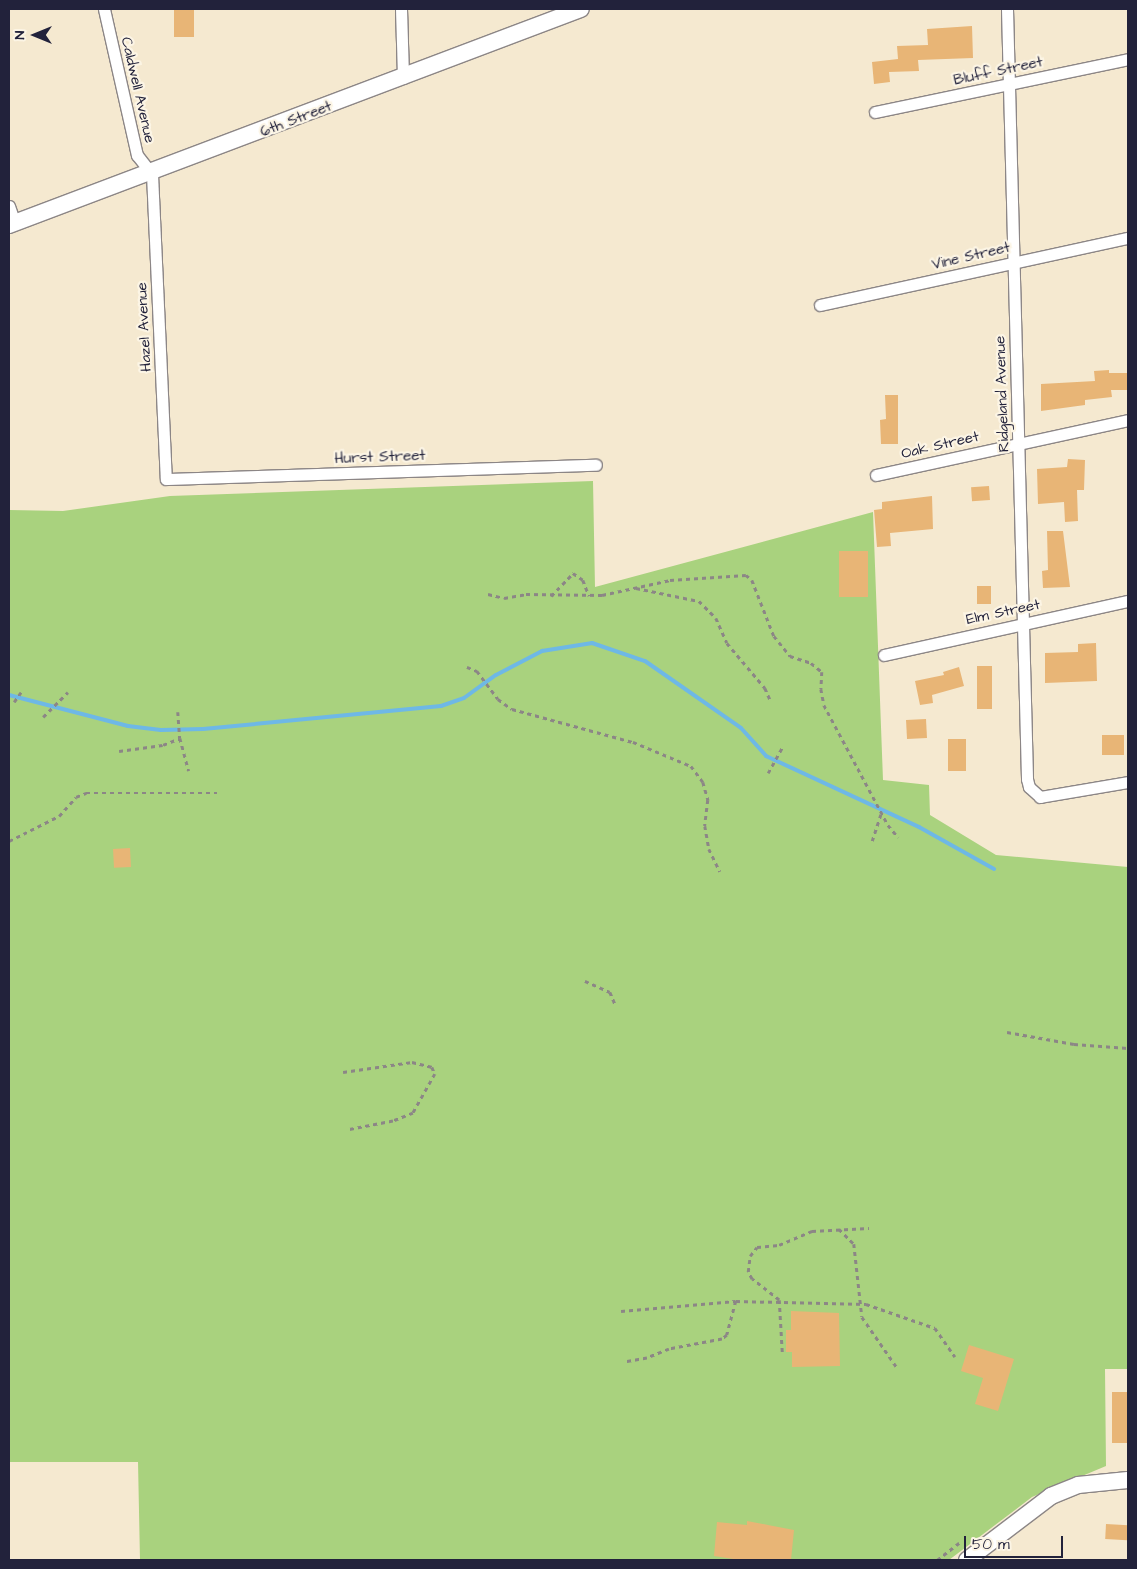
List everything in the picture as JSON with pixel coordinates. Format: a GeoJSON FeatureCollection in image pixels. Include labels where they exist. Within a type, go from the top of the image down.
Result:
{"type":"FeatureCollection","features":[{"type":"Feature","properties":{"kind":"street","name":"Caldwell Avenue"},"geometry":{"type":"LineString","coordinates":[[104,9],[137,155],[152,174]]}},
{"type":"Feature","properties":{"kind":"street"},"geometry":{"type":"LineString","coordinates":[[401,9],[403,78]]}},
{"type":"Feature","properties":{"kind":"street","name":"6th Street"},"geometry":{"type":"LineString","coordinates":[[12,224],[152,174],[403,78],[564,11],[581,9]]}},
{"type":"Feature","properties":{"kind":"street","name":"Ridgeland Avenue"},"geometry":{"type":"LineString","coordinates":[[1007,9],[1027,779],[1029,787],[1040,797],[1128,782]]}},
{"type":"Feature","properties":{"kind":"street","name":"Bluff Street"},"geometry":{"type":"LineString","coordinates":[[874,112],[1128,58]]}},
{"type":"Feature","properties":{"kind":"street","name":"Hazel Avenue"},"geometry":{"type":"LineString","coordinates":[[152,174],[166,479]]}},
{"type":"Feature","properties":{"kind":"street"},"geometry":{"type":"LineString","coordinates":[[9,206],[12,224]]}},
{"type":"Feature","properties":{"kind":"street","name":"Vine Street"},"geometry":{"type":"LineString","coordinates":[[820,305],[1128,238]]}},
{"type":"Feature","properties":{"kind":"street","name":"Oak Street"},"geometry":{"type":"LineString","coordinates":[[876,475],[1128,420]]}},
{"type":"Feature","properties":{"kind":"street","name":"Hurst Street"},"geometry":{"type":"LineString","coordinates":[[166,479],[596,465]]}},
{"type":"Feature","properties":{"kind":"street","name":"Elm Street"},"geometry":{"type":"LineString","coordinates":[[884,655],[1128,601]]}},
{"type":"Feature","properties":{"kind":"street"},"geometry":{"type":"LineString","coordinates":[[968,1560],[1051,1496],[1078,1485],[1128,1480]]}},
{"type":"Feature","properties":{"kind":"path"},"geometry":{"type":"LineString","coordinates":[[551,596],[573,573],[583,580],[589,596]]}},
{"type":"Feature","properties":{"kind":"path"},"geometry":{"type":"LineString","coordinates":[[488,594],[504,598],[526,594],[589,596],[670,580],[736,574],[746,575],[752,580],[774,636],[790,656],[811,663],[822,672],[820,689],[824,705],[881,813],[898,837]]}},
{"type":"Feature","properties":{"kind":"path"},"geometry":{"type":"LineString","coordinates":[[633,588],[699,602],[716,618],[727,643],[765,688],[770,699]]}},
{"type":"Feature","properties":{"kind":"path"},"geometry":{"type":"LineString","coordinates":[[467,667],[481,675],[490,688],[512,709],[633,742],[690,766],[703,782],[708,800],[705,826],[708,849],[720,872]]}},
{"type":"Feature","properties":{"kind":"path"},"geometry":{"type":"LineString","coordinates":[[14,702],[22,692]]}},
{"type":"Feature","properties":{"kind":"path"},"geometry":{"type":"LineString","coordinates":[[43,717],[68,692]]}},
{"type":"Feature","properties":{"kind":"path"},"geometry":{"type":"LineString","coordinates":[[178,712],[180,738],[189,771]]}},
{"type":"Feature","properties":{"kind":"path"},"geometry":{"type":"LineString","coordinates":[[119,751],[163,745],[180,738]]}},
{"type":"Feature","properties":{"kind":"path"},"geometry":{"type":"LineString","coordinates":[[768,773],[783,746]]}},
{"type":"Feature","properties":{"kind":"path"},"geometry":{"type":"LineString","coordinates":[[9,841],[59,816],[76,797],[86,793],[216,793]]}},
{"type":"Feature","properties":{"kind":"path"},"geometry":{"type":"LineString","coordinates":[[872,841],[881,813]]}},
{"type":"Feature","properties":{"kind":"path"},"geometry":{"type":"LineString","coordinates":[[585,981],[610,992],[616,1006]]}},
{"type":"Feature","properties":{"kind":"path"},"geometry":{"type":"LineString","coordinates":[[1006,1032],[1074,1044],[1128,1048]]}},
{"type":"Feature","properties":{"kind":"path"},"geometry":{"type":"LineString","coordinates":[[344,1072],[412,1062],[432,1067],[435,1074],[413,1113],[393,1121],[347,1130]]}},
{"type":"Feature","properties":{"kind":"path"},"geometry":{"type":"LineString","coordinates":[[780,1300],[752,1280],[748,1272],[750,1256],[757,1247],[779,1244],[812,1231],[869,1228]]}},
{"type":"Feature","properties":{"kind":"path"},"geometry":{"type":"LineString","coordinates":[[839,1229],[854,1244],[860,1289],[858,1303],[862,1317],[898,1369]]}},
{"type":"Feature","properties":{"kind":"path"},"geometry":{"type":"LineString","coordinates":[[780,1300],[782,1352]]}},
{"type":"Feature","properties":{"kind":"path"},"geometry":{"type":"LineString","coordinates":[[621,1311],[736,1301],[780,1300],[858,1303],[935,1328],[955,1357]]}},
{"type":"Feature","properties":{"kind":"path"},"geometry":{"type":"LineString","coordinates":[[624,1362],[648,1358],[669,1348],[722,1339],[727,1335],[736,1301]]}},
{"type":"Feature","properties":{"kind":"path"},"geometry":{"type":"LineString","coordinates":[[937,1560],[959,1543]]}},
{"type":"Feature","properties":{"kind":"green space"},"geometry":{"type":"Polygon","coordinates":[[[593,481],[595,587],[873,512],[883,780],[929,785],[930,815],[996,855],[1128,867],[1128,1369],[1105,1369],[1106,1466],[1032,1497],[949,1560],[140,1560],[138,1462],[9,1462],[9,510],[63,511],[170,496],[593,481]]]}},
{"type":"Feature","properties":{"kind":"building"},"geometry":{"type":"Polygon","coordinates":[[[174,9],[194,9],[194,37],[174,37],[174,9]]]}},
{"type":"Feature","properties":{"kind":"building"},"geometry":{"type":"Polygon","coordinates":[[[972,26],[973,58],[918,60],[919,71],[889,72],[890,82],[874,84],[872,62],[898,59],[897,46],[928,45],[927,29],[972,26]]]}},
{"type":"Feature","properties":{"kind":"building"},"geometry":{"type":"Polygon","coordinates":[[[1109,370],[1109,373],[1128,373],[1128,390],[1111,390],[1112,397],[1085,400],[1085,405],[1041,411],[1041,384],[1095,381],[1094,371],[1109,370]]]}},
{"type":"Feature","properties":{"kind":"building"},"geometry":{"type":"Polygon","coordinates":[[[885,395],[898,395],[898,444],[881,444],[880,420],[886,419],[885,395]]]}},
{"type":"Feature","properties":{"kind":"building"},"geometry":{"type":"Polygon","coordinates":[[[1068,459],[1085,460],[1084,490],[1077,490],[1078,521],[1065,522],[1064,502],[1038,504],[1037,469],[1067,467],[1068,459]]]}},
{"type":"Feature","properties":{"kind":"building"},"geometry":{"type":"Polygon","coordinates":[[[989,486],[990,500],[972,501],[971,487],[989,486]]]}},
{"type":"Feature","properties":{"kind":"building"},"geometry":{"type":"Polygon","coordinates":[[[932,496],[933,529],[890,533],[891,546],[877,547],[874,510],[882,509],[882,502],[932,496]]]}},
{"type":"Feature","properties":{"kind":"building"},"geometry":{"type":"Polygon","coordinates":[[[1047,531],[1063,531],[1070,587],[1043,588],[1042,571],[1048,570],[1047,531]]]}},
{"type":"Feature","properties":{"kind":"building"},"geometry":{"type":"Polygon","coordinates":[[[839,551],[868,551],[868,597],[839,597],[839,551]]]}},
{"type":"Feature","properties":{"kind":"building"},"geometry":{"type":"Polygon","coordinates":[[[977,586],[991,586],[991,604],[977,604],[977,586]]]}},
{"type":"Feature","properties":{"kind":"building"},"geometry":{"type":"Polygon","coordinates":[[[1096,643],[1097,681],[1045,683],[1045,653],[1078,652],[1078,644],[1096,643]]]}},
{"type":"Feature","properties":{"kind":"building"},"geometry":{"type":"Polygon","coordinates":[[[977,666],[992,666],[992,709],[977,709],[977,666]]]}},
{"type":"Feature","properties":{"kind":"building"},"geometry":{"type":"Polygon","coordinates":[[[959,667],[964,686],[932,695],[933,703],[920,705],[915,681],[944,675],[943,672],[959,667]]]}},
{"type":"Feature","properties":{"kind":"building"},"geometry":{"type":"Polygon","coordinates":[[[926,719],[927,738],[907,739],[906,720],[926,719]]]}},
{"type":"Feature","properties":{"kind":"building"},"geometry":{"type":"Polygon","coordinates":[[[1102,735],[1124,735],[1124,755],[1102,755],[1102,735]]]}},
{"type":"Feature","properties":{"kind":"building"},"geometry":{"type":"Polygon","coordinates":[[[948,739],[966,739],[966,771],[948,771],[948,739]]]}},
{"type":"Feature","properties":{"kind":"building"},"geometry":{"type":"Polygon","coordinates":[[[130,848],[131,867],[114,868],[113,849],[130,848]]]}},
{"type":"Feature","properties":{"kind":"building"},"geometry":{"type":"Polygon","coordinates":[[[791,1311],[839,1313],[840,1366],[792,1367],[792,1352],[786,1352],[786,1330],[791,1330],[791,1311]]]}},
{"type":"Feature","properties":{"kind":"building"},"geometry":{"type":"Polygon","coordinates":[[[969,1345],[1014,1359],[998,1411],[975,1404],[983,1378],[961,1371],[969,1345]]]}},
{"type":"Feature","properties":{"kind":"building"},"geometry":{"type":"Polygon","coordinates":[[[1112,1392],[1128,1392],[1128,1443],[1112,1443],[1112,1392]]]}},
{"type":"Feature","properties":{"kind":"building"},"geometry":{"type":"Polygon","coordinates":[[[747,1521],[794,1530],[791,1560],[740,1560],[714,1556],[717,1522],[747,1525],[747,1521]]]}},
{"type":"Feature","properties":{"kind":"building"},"geometry":{"type":"Polygon","coordinates":[[[1106,1524],[1128,1525],[1127,1540],[1105,1539],[1106,1524]]]}},
{"type":"Feature","properties":{"kind":"waterway"},"geometry":{"type":"LineString","coordinates":[[9,695],[128,726],[161,730],[203,729],[441,706],[464,698],[496,675],[542,651],[592,643],[645,661],[741,728],[766,756],[919,827],[994,869]]}}]}
